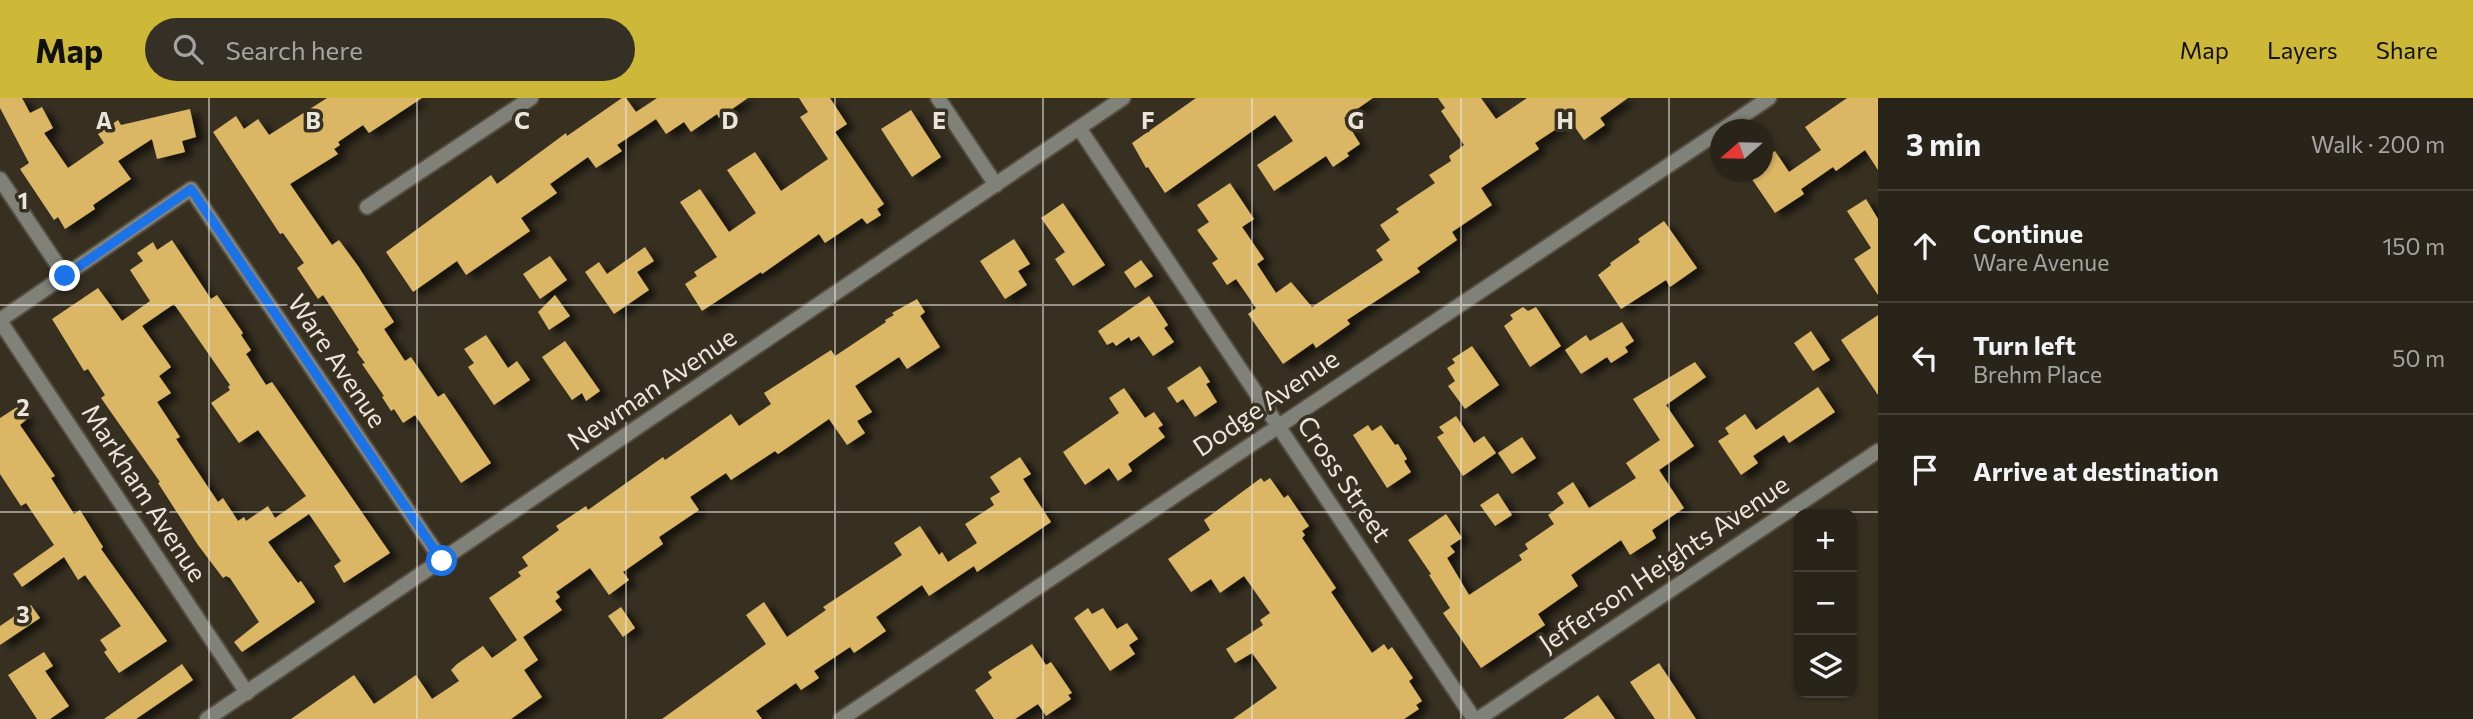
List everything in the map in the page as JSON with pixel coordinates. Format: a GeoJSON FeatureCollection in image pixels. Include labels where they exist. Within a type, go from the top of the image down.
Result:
{"type":"FeatureCollection","features":[{"type":"Feature","properties":{"kind":"street"},"geometry":{"type":"LineString","coordinates":[[367,207],[531,98]]}},
{"type":"Feature","properties":{"kind":"street"},"geometry":{"type":"LineString","coordinates":[[938,98],[996,185]]}},
{"type":"Feature","properties":{"kind":"street","name":"Newman Avenue"},"geometry":{"type":"LineString","coordinates":[[207,719],[1123,98]]}},
{"type":"Feature","properties":{"kind":"street","name":"Dodge Avenue"},"geometry":{"type":"LineString","coordinates":[[1738,119],[1769,98]]}},
{"type":"Feature","properties":{"kind":"street","name":"Cross Street"},"geometry":{"type":"LineString","coordinates":[[1079,128],[1476,719]]}},
{"type":"Feature","properties":{"kind":"street","name":"Dodge Avenue"},"geometry":{"type":"LineString","coordinates":[[841,719],[1710,137]]}},
{"type":"Feature","properties":{"kind":"street"},"geometry":{"type":"LineString","coordinates":[[0,178],[65,276],[0,320]]}},
{"type":"Feature","properties":{"kind":"street","name":"Ware Avenue"},"geometry":{"type":"LineString","coordinates":[[65,276],[191,189],[442,561]]}},
{"type":"Feature","properties":{"kind":"street","name":"Markham Avenue"},"geometry":{"type":"LineString","coordinates":[[0,320],[247,693]]}},
{"type":"Feature","properties":{"kind":"street","name":"Jefferson Heights Avenue"},"geometry":{"type":"LineString","coordinates":[[1476,719],[1878,451]]}},
{"type":"Feature","properties":{"kind":"building"},"geometry":{"type":"Polygon","coordinates":[[[0,98],[22,98],[30,113],[42,107],[53,128],[44,133],[68,168],[104,143],[98,134],[118,120],[121,125],[190,109],[196,137],[182,141],[185,152],[157,159],[152,139],[118,161],[131,179],[93,205],[95,209],[65,229],[58,217],[54,220],[20,169],[29,163],[0,108],[0,98]]]}},
{"type":"Feature","properties":{"kind":"building"},"geometry":{"type":"Polygon","coordinates":[[[327,98],[422,98],[369,133],[363,125],[338,142],[340,145],[334,149],[338,154],[290,184],[332,245],[339,240],[358,266],[394,322],[384,329],[405,361],[411,357],[438,397],[444,393],[491,463],[461,483],[415,415],[403,423],[394,409],[391,411],[362,364],[365,363],[357,352],[359,350],[323,295],[318,299],[297,268],[304,263],[283,233],[280,234],[213,132],[236,116],[244,129],[258,119],[269,135],[327,98]]]}},
{"type":"Feature","properties":{"kind":"building"},"geometry":{"type":"Polygon","coordinates":[[[622,98],[626,98],[636,112],[657,98],[748,98],[719,118],[717,114],[691,132],[684,122],[666,134],[656,119],[617,145],[622,151],[596,168],[588,157],[550,184],[557,193],[521,218],[530,231],[466,275],[457,261],[413,292],[386,252],[491,175],[497,184],[566,133],[567,136],[622,98]]]}},
{"type":"Feature","properties":{"kind":"building"},"geometry":{"type":"Polygon","coordinates":[[[799,98],[830,98],[847,124],[835,132],[884,204],[877,209],[881,215],[867,224],[862,218],[825,243],[819,234],[702,311],[685,284],[697,276],[694,272],[717,257],[680,202],[700,189],[729,232],[756,213],[727,170],[755,152],[781,191],[828,159],[800,117],[808,112],[799,98]]]}},
{"type":"Feature","properties":{"kind":"building"},"geometry":{"type":"Polygon","coordinates":[[[1196,98],[1373,98],[1344,118],[1360,144],[1333,167],[1326,156],[1274,191],[1257,165],[1293,141],[1275,115],[1165,193],[1132,143],[1196,98]]]}},
{"type":"Feature","properties":{"kind":"building"},"geometry":{"type":"Polygon","coordinates":[[[1438,98],[1481,98],[1496,119],[1527,98],[1628,98],[1600,118],[1605,125],[1584,140],[1570,120],[1535,143],[1539,149],[1481,188],[1492,205],[1452,232],[1457,240],[1417,268],[1420,272],[1347,320],[1350,324],[1316,348],[1313,343],[1283,364],[1248,314],[1256,308],[1236,279],[1227,285],[1212,263],[1218,259],[1197,230],[1209,222],[1197,205],[1230,183],[1254,219],[1242,227],[1264,259],[1257,264],[1276,293],[1291,282],[1312,307],[1383,260],[1376,250],[1390,240],[1380,225],[1399,212],[1396,209],[1435,183],[1429,175],[1451,161],[1449,156],[1464,145],[1441,111],[1445,108],[1438,98]]]}},
{"type":"Feature","properties":{"kind":"building"},"geometry":{"type":"Polygon","coordinates":[[[1847,98],[1878,98],[1878,170],[1865,150],[1836,171],[1833,167],[1801,189],[1804,194],[1775,213],[1754,182],[1773,182],[1775,151],[1789,172],[1821,150],[1805,127],[1847,98]]]}},
{"type":"Feature","properties":{"kind":"building"},"geometry":{"type":"Polygon","coordinates":[[[911,110],[941,157],[912,177],[881,129],[911,110]]]}},
{"type":"Feature","properties":{"kind":"building"},"geometry":{"type":"Polygon","coordinates":[[[1866,199],[1878,219],[1878,295],[1854,259],[1871,248],[1847,211],[1866,199]]]}},
{"type":"Feature","properties":{"kind":"building"},"geometry":{"type":"Polygon","coordinates":[[[1063,203],[1105,265],[1073,286],[1055,259],[1065,252],[1041,218],[1063,203]]]}},
{"type":"Feature","properties":{"kind":"building"},"geometry":{"type":"Polygon","coordinates":[[[1664,221],[1697,268],[1670,287],[1666,280],[1621,309],[1598,275],[1640,242],[1638,239],[1664,221]]]}},
{"type":"Feature","properties":{"kind":"building"},"geometry":{"type":"Polygon","coordinates":[[[1014,239],[1030,264],[1018,271],[1027,285],[1005,299],[980,261],[1014,239]]]}},
{"type":"Feature","properties":{"kind":"building"},"geometry":{"type":"Polygon","coordinates":[[[172,240],[211,299],[217,295],[243,333],[241,335],[251,350],[246,354],[266,385],[272,382],[390,553],[344,583],[334,566],[341,561],[309,514],[268,542],[315,602],[242,652],[234,642],[259,622],[230,578],[223,578],[198,545],[158,483],[160,482],[101,398],[105,395],[88,369],[84,371],[52,319],[98,288],[122,321],[150,301],[130,270],[143,261],[137,253],[153,242],[157,250],[172,240]],[[174,304],[142,326],[171,367],[159,376],[171,393],[157,402],[180,437],[176,439],[218,502],[223,498],[238,521],[244,517],[246,521],[268,506],[275,518],[306,496],[258,430],[239,443],[211,403],[230,390],[230,385],[174,304]]]}},
{"type":"Feature","properties":{"kind":"building"},"geometry":{"type":"Polygon","coordinates":[[[645,247],[654,261],[637,272],[649,290],[614,314],[585,272],[599,262],[607,274],[645,247]]]}},
{"type":"Feature","properties":{"kind":"building"},"geometry":{"type":"Polygon","coordinates":[[[550,256],[567,280],[540,299],[523,274],[550,256]]]}},
{"type":"Feature","properties":{"kind":"building"},"geometry":{"type":"Polygon","coordinates":[[[1141,260],[1153,276],[1135,288],[1124,272],[1141,260]]]}},
{"type":"Feature","properties":{"kind":"building"},"geometry":{"type":"Polygon","coordinates":[[[555,295],[570,316],[549,330],[538,312],[555,295]]]}},
{"type":"Feature","properties":{"kind":"building"},"geometry":{"type":"Polygon","coordinates":[[[1149,296],[1168,325],[1164,328],[1174,342],[1153,356],[1139,336],[1131,341],[1129,337],[1116,346],[1113,342],[1107,345],[1098,331],[1149,296]]]}},
{"type":"Feature","properties":{"kind":"building"},"geometry":{"type":"Polygon","coordinates":[[[917,299],[925,312],[920,316],[940,347],[907,369],[899,357],[855,386],[872,412],[857,421],[865,433],[847,445],[829,419],[778,454],[775,451],[731,480],[726,473],[690,497],[699,510],[659,537],[663,544],[623,572],[629,580],[609,595],[590,568],[556,592],[560,597],[555,601],[562,610],[523,637],[538,660],[524,670],[542,697],[511,719],[291,719],[354,675],[374,704],[416,675],[432,699],[459,681],[451,670],[457,664],[483,646],[492,658],[517,640],[489,598],[521,576],[518,572],[528,566],[522,557],[559,530],[556,526],[586,506],[588,510],[663,457],[665,460],[731,414],[739,426],[771,404],[764,393],[831,350],[835,356],[886,322],[885,320],[894,315],[892,313],[917,299]]]}},
{"type":"Feature","properties":{"kind":"building"},"geometry":{"type":"Polygon","coordinates":[[[1523,307],[1528,311],[1536,307],[1561,346],[1530,367],[1504,326],[1513,319],[1510,315],[1523,307]]]}},
{"type":"Feature","properties":{"kind":"building"},"geometry":{"type":"Polygon","coordinates":[[[1878,315],[1878,395],[1841,340],[1878,315]]]}},
{"type":"Feature","properties":{"kind":"building"},"geometry":{"type":"Polygon","coordinates":[[[1622,322],[1634,341],[1625,347],[1628,352],[1611,363],[1607,357],[1581,374],[1565,350],[1586,335],[1590,341],[1622,322]]]}},
{"type":"Feature","properties":{"kind":"building"},"geometry":{"type":"Polygon","coordinates":[[[1811,331],[1830,360],[1813,371],[1794,343],[1811,331]]]}},
{"type":"Feature","properties":{"kind":"building"},"geometry":{"type":"Polygon","coordinates":[[[486,335],[508,368],[517,361],[530,380],[494,405],[468,367],[474,363],[464,349],[486,335]]]}},
{"type":"Feature","properties":{"kind":"building"},"geometry":{"type":"Polygon","coordinates":[[[565,341],[600,391],[586,401],[582,393],[572,400],[542,357],[565,341]]]}},
{"type":"Feature","properties":{"kind":"building"},"geometry":{"type":"Polygon","coordinates":[[[1472,346],[1499,385],[1465,409],[1448,386],[1455,381],[1447,368],[1455,363],[1452,359],[1472,346]]]}},
{"type":"Feature","properties":{"kind":"building"},"geometry":{"type":"Polygon","coordinates":[[[1695,362],[1706,377],[1666,405],[1694,446],[1659,470],[1684,508],[1652,530],[1656,538],[1630,555],[1621,540],[1571,575],[1578,586],[1538,614],[1545,625],[1481,668],[1443,613],[1450,608],[1408,540],[1446,514],[1462,538],[1450,546],[1455,552],[1447,558],[1469,595],[1522,560],[1519,555],[1528,549],[1525,544],[1554,524],[1548,515],[1564,503],[1557,493],[1573,482],[1589,508],[1636,478],[1626,463],[1660,440],[1633,399],[1695,362]]]}},
{"type":"Feature","properties":{"kind":"building"},"geometry":{"type":"Polygon","coordinates":[[[1200,366],[1210,382],[1206,384],[1217,402],[1195,417],[1183,399],[1177,403],[1167,388],[1200,366]]]}},
{"type":"Feature","properties":{"kind":"building"},"geometry":{"type":"Polygon","coordinates":[[[1818,387],[1835,412],[1789,443],[1784,435],[1753,456],[1758,463],[1741,475],[1718,441],[1729,434],[1725,428],[1745,414],[1756,430],[1818,387]]]}},
{"type":"Feature","properties":{"kind":"building"},"geometry":{"type":"Polygon","coordinates":[[[1124,388],[1145,418],[1154,412],[1163,425],[1158,428],[1165,437],[1128,464],[1132,471],[1118,481],[1109,468],[1085,485],[1063,452],[1119,413],[1109,398],[1124,388]]]}},
{"type":"Feature","properties":{"kind":"building"},"geometry":{"type":"Polygon","coordinates":[[[17,407],[27,419],[20,425],[55,476],[51,478],[74,514],[80,510],[103,547],[101,549],[167,641],[119,673],[104,652],[107,650],[100,640],[121,626],[85,575],[78,580],[64,557],[22,587],[13,574],[54,545],[26,503],[21,506],[0,474],[0,418],[17,407]]]}},
{"type":"Feature","properties":{"kind":"building"},"geometry":{"type":"Polygon","coordinates":[[[1456,416],[1474,443],[1484,436],[1496,453],[1463,476],[1437,437],[1444,433],[1439,427],[1456,416]]]}},
{"type":"Feature","properties":{"kind":"building"},"geometry":{"type":"Polygon","coordinates":[[[1368,425],[1372,431],[1381,425],[1395,445],[1398,444],[1411,472],[1387,488],[1353,435],[1368,425]]]}},
{"type":"Feature","properties":{"kind":"building"},"geometry":{"type":"Polygon","coordinates":[[[1522,437],[1536,458],[1512,474],[1498,453],[1522,437]]]}},
{"type":"Feature","properties":{"kind":"building"},"geometry":{"type":"Polygon","coordinates":[[[1020,457],[1031,474],[1023,479],[1051,522],[977,572],[974,566],[929,596],[922,585],[876,617],[886,631],[854,653],[850,647],[814,671],[819,678],[801,690],[796,683],[756,711],[762,719],[662,719],[766,644],[746,615],[764,602],[787,637],[826,610],[823,607],[902,555],[894,543],[920,526],[939,555],[942,552],[948,562],[977,543],[965,524],[994,505],[990,498],[1000,492],[990,477],[1020,457]]]}},
{"type":"Feature","properties":{"kind":"building"},"geometry":{"type":"Polygon","coordinates":[[[1261,478],[1264,482],[1270,478],[1284,498],[1288,495],[1309,526],[1302,531],[1305,535],[1302,538],[1336,588],[1331,592],[1372,653],[1384,644],[1388,650],[1392,647],[1413,678],[1409,681],[1422,701],[1416,705],[1419,709],[1404,719],[1233,719],[1277,688],[1252,653],[1235,663],[1226,649],[1263,625],[1260,620],[1270,613],[1244,576],[1220,593],[1211,579],[1191,592],[1168,559],[1210,530],[1204,520],[1261,478]]]}},
{"type":"Feature","properties":{"kind":"building"},"geometry":{"type":"Polygon","coordinates":[[[1498,493],[1512,515],[1495,526],[1480,505],[1498,493]]]}},
{"type":"Feature","properties":{"kind":"building"},"geometry":{"type":"Polygon","coordinates":[[[31,605],[40,618],[0,645],[0,626],[31,605]]]}},
{"type":"Feature","properties":{"kind":"building"},"geometry":{"type":"Polygon","coordinates":[[[621,607],[635,628],[623,637],[608,616],[621,607]]]}},
{"type":"Feature","properties":{"kind":"building"},"geometry":{"type":"Polygon","coordinates":[[[1088,608],[1092,614],[1103,608],[1117,629],[1127,623],[1138,639],[1129,645],[1135,654],[1110,671],[1074,618],[1088,608]]]}},
{"type":"Feature","properties":{"kind":"building"},"geometry":{"type":"Polygon","coordinates":[[[1032,644],[1046,665],[1051,662],[1072,693],[1068,695],[1071,699],[1046,716],[1038,704],[1015,719],[994,719],[975,690],[992,678],[988,672],[1032,644]]]}},
{"type":"Feature","properties":{"kind":"building"},"geometry":{"type":"Polygon","coordinates":[[[44,652],[53,666],[45,671],[69,706],[50,719],[37,719],[8,675],[44,652]]]}},
{"type":"Feature","properties":{"kind":"building"},"geometry":{"type":"Polygon","coordinates":[[[1659,663],[1696,719],[1655,719],[1630,682],[1659,663]]]}},
{"type":"Feature","properties":{"kind":"building"},"geometry":{"type":"Polygon","coordinates":[[[182,664],[193,680],[136,719],[104,719],[182,664]]]}},
{"type":"Feature","properties":{"kind":"building"},"geometry":{"type":"Polygon","coordinates":[[[1598,695],[1615,719],[1563,719],[1598,695]]]}},
{"type":"Feature","properties":{"kind":"route"},"geometry":{"type":"LineString","coordinates":[[65,276],[191,189],[442,561]]}}]}
